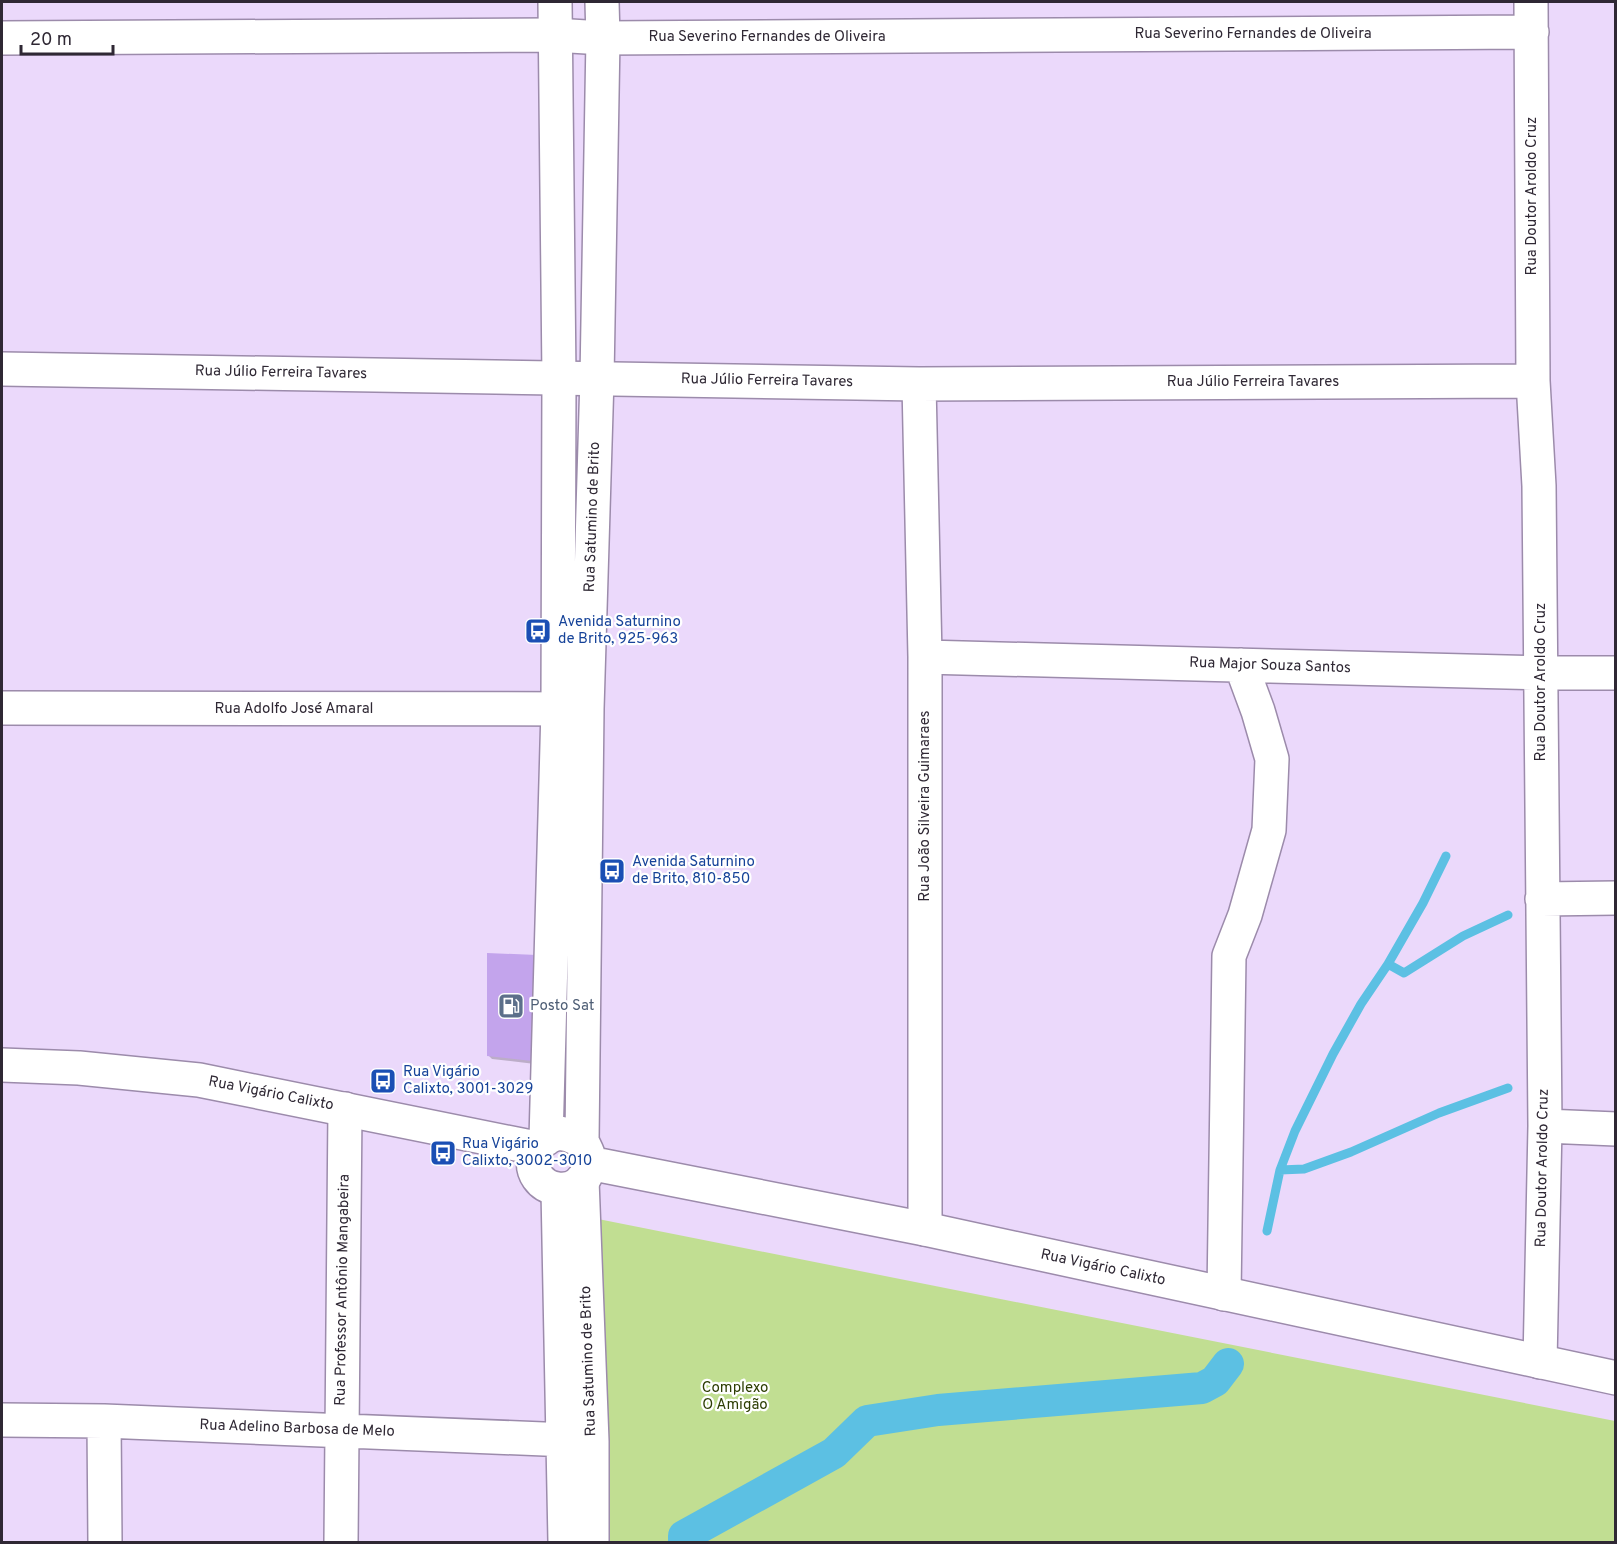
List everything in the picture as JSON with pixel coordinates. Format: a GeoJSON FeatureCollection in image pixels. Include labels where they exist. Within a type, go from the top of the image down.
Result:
{"type":"FeatureCollection","features":[{"type":"Feature","properties":{"kind":"street","name":"Rua Satumino de Brito"},"geometry":{"type":"LineString","coordinates":[[555,2],[559,378],[573,709],[578,1168],[578,1440],[565,1542]]}},
{"type":"Feature","properties":{"kind":"street","name":"Rua Satumino de Brito"},"geometry":{"type":"LineString","coordinates":[[541,1144],[597,378],[602,2]]}},
{"type":"Feature","properties":{"kind":"street","name":"Rua Severino Fernandes de Oliveira"},"geometry":{"type":"LineString","coordinates":[[2,38],[554,35],[603,38],[1532,17]]}},
{"type":"Feature","properties":{"kind":"street","name":"Rua Doutor Aroldo Cruz"},"geometry":{"type":"LineString","coordinates":[[1532,17],[1533,381],[1539,486],[1545,1126],[1540,1362]]}},
{"type":"Feature","properties":{"kind":"street","name":"Rua Júlio Ferreira Tavares"},"geometry":{"type":"LineString","coordinates":[[2,369],[920,384],[1533,381]]}},
{"type":"Feature","properties":{"kind":"street","name":"Rua João Silveira Guimaraes"},"geometry":{"type":"LineString","coordinates":[[920,384],[924,657],[925,1229]]}},
{"type":"Feature","properties":{"kind":"street","name":"Rua Major Souza Santos"},"geometry":{"type":"LineString","coordinates":[[924,657],[1616,673]]}},
{"type":"Feature","properties":{"kind":"street"},"geometry":{"type":"LineString","coordinates":[[1224,1294],[1229,956],[1245,915],[1269,830],[1272,759],[1240,665]]}},
{"type":"Feature","properties":{"kind":"street","name":"Rua Adolfo José Amaral"},"geometry":{"type":"LineString","coordinates":[[2,708],[573,709]]}},
{"type":"Feature","properties":{"kind":"street"},"geometry":{"type":"LineString","coordinates":[[1542,899],[1616,898]]}},
{"type":"Feature","properties":{"kind":"street","name":"Rua Vigário Calixto"},"geometry":{"type":"LineString","coordinates":[[2,1065],[79,1068],[199,1080],[541,1144]]}},
{"type":"Feature","properties":{"kind":"street","name":"Rua Professor Antônio Mangabeira"},"geometry":{"type":"LineString","coordinates":[[341,1542],[345,1109]]}},
{"type":"Feature","properties":{"kind":"street"},"geometry":{"type":"LineString","coordinates":[[1545,1126],[1616,1130]]}},
{"type":"Feature","properties":{"kind":"street"},"geometry":{"type":"LineString","coordinates":[[559,1133],[569,1135],[578,1168],[549,1187],[536,1175],[534,1158],[541,1144],[559,1133]]}},
{"type":"Feature","properties":{"kind":"street","name":"Rua Vigário Calixto"},"geometry":{"type":"LineString","coordinates":[[578,1168],[925,1229],[1616,1378]]}},
{"type":"Feature","properties":{"kind":"street","name":"Rua Adelino Barbosa de Melo"},"geometry":{"type":"LineString","coordinates":[[2,1420],[104,1421],[578,1440]]}},
{"type":"Feature","properties":{"kind":"street"},"geometry":{"type":"LineString","coordinates":[[104,1421],[105,1542]]}},
{"type":"Feature","properties":{"kind":"street","name":"Rua Satumino de Brito"},"geometry":{"type":"LineString","coordinates":[[578,1440],[592,1542]]}},
{"type":"Feature","properties":{"kind":"green space","name":"Complexo O Amigão"},"geometry":{"type":"Polygon","coordinates":[[[588,1217],[1615,1421],[1615,1542],[589,1542],[588,1217]]]}},
{"type":"Feature","properties":{"kind":"building","name":"Posto Sat"},"geometry":{"type":"Polygon","coordinates":[[[487,953],[537,955],[532,1061],[487,1056],[487,953]]]}},
{"type":"Feature","properties":{"kind":"waterway"},"geometry":{"type":"LineString","coordinates":[[1267,1231],[1280,1170],[1295,1131],[1333,1054],[1423,903],[1446,856]]}},
{"type":"Feature","properties":{"kind":"waterway"},"geometry":{"type":"LineString","coordinates":[[1388,964],[1404,973],[1463,936],[1508,915]]}},
{"type":"Feature","properties":{"kind":"waterway"},"geometry":{"type":"LineString","coordinates":[[1280,1170],[1304,1169],[1351,1152],[1439,1113],[1508,1088]]}},
{"type":"Feature","properties":{"kind":"waterway"},"geometry":{"type":"LineString","coordinates":[[684,1542],[684,1536],[834,1453],[867,1421],[938,1410],[1202,1388],[1215,1381],[1228,1364]]}},
{"type":"Feature","properties":{"kind":"place","name":"Avenida Saturnino de Brito, 925-963"},"geometry":{"type":"Point","coordinates":[538,631]}},
{"type":"Feature","properties":{"kind":"place","name":"Avenida Saturnino de Brito, 810-850"},"geometry":{"type":"Point","coordinates":[612,871]}},
{"type":"Feature","properties":{"kind":"place","name":"Posto Sat"},"geometry":{"type":"Point","coordinates":[511,1006]}},
{"type":"Feature","properties":{"kind":"place","name":"Rua Vigário Calixto, 3001-3029"},"geometry":{"type":"Point","coordinates":[383,1081]}},
{"type":"Feature","properties":{"kind":"place","name":"Rua Vigário Calixto, 3002-3010"},"geometry":{"type":"Point","coordinates":[443,1153]}}]}
